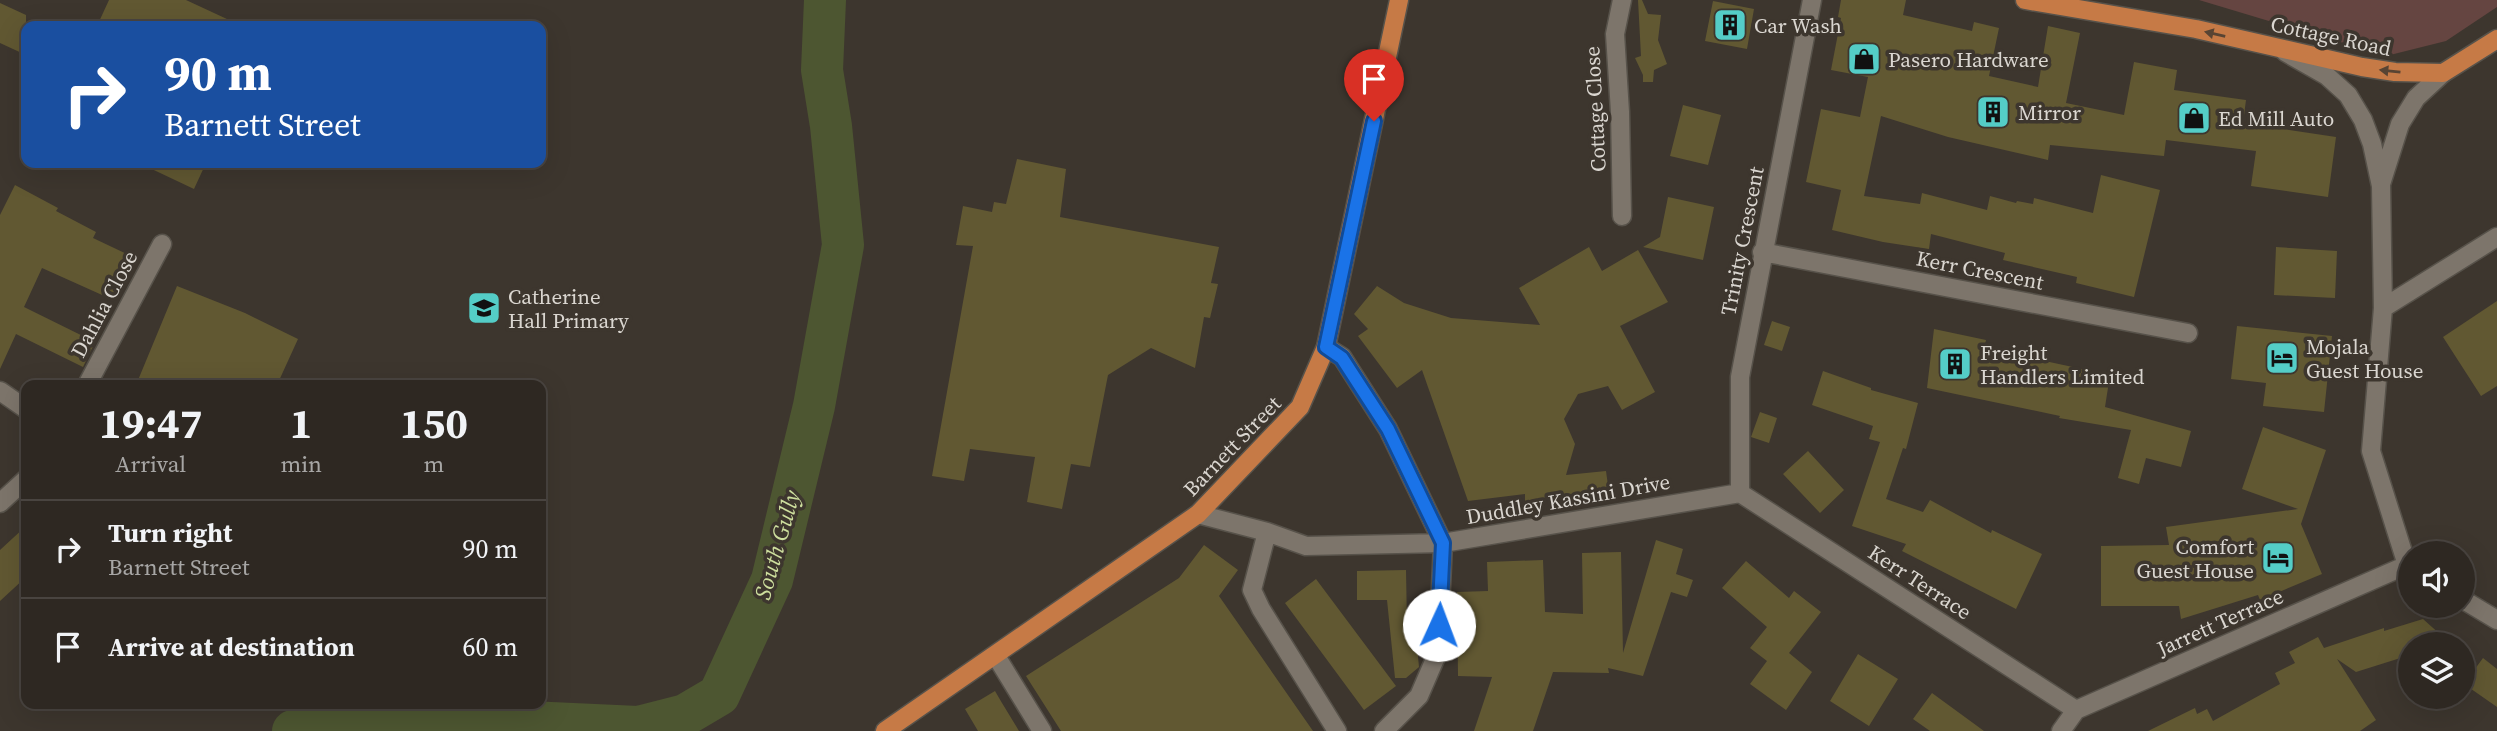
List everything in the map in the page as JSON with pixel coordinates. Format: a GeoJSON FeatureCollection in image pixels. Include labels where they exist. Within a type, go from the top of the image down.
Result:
{"type":"FeatureCollection","features":[{"type":"Feature","properties":{"kind":"main road","name":"Barnett Street"},"geometry":{"type":"LineString","coordinates":[[893,729],[1198,514],[1300,407],[1326,347],[1399,0]]}},
{"type":"Feature","properties":{"kind":"main road","name":"Cottage Road"},"geometry":{"type":"LineString","coordinates":[[2025,0],[2196,29],[2281,50],[2395,72],[2443,73]]}},
{"type":"Feature","properties":{"kind":"main road"},"geometry":{"type":"LineString","coordinates":[[2443,73],[2497,39]]}},
{"type":"Feature","properties":{"kind":"street","name":"Cottage Close"},"geometry":{"type":"LineString","coordinates":[[1622,0],[1615,34],[1622,216]]}},
{"type":"Feature","properties":{"kind":"street","name":"Trinity Crescent"},"geometry":{"type":"LineString","coordinates":[[1740,493],[1740,377],[1812,0]]}},
{"type":"Feature","properties":{"kind":"street"},"geometry":{"type":"LineString","coordinates":[[2281,50],[2327,76],[2347,95],[2363,120],[2372,144],[2381,186],[2383,308],[2371,451],[2400,541]]}},
{"type":"Feature","properties":{"kind":"street"},"geometry":{"type":"LineString","coordinates":[[2381,186],[2400,124],[2416,98],[2443,73]]}},
{"type":"Feature","properties":{"kind":"street"},"geometry":{"type":"LineString","coordinates":[[2383,308],[2497,237]]}},
{"type":"Feature","properties":{"kind":"street","name":"Dahlia Close"},"geometry":{"type":"LineString","coordinates":[[90,380],[162,244]]}},
{"type":"Feature","properties":{"kind":"street","name":"Kerr Crescent"},"geometry":{"type":"LineString","coordinates":[[1762,252],[2188,333]]}},
{"type":"Feature","properties":{"kind":"street"},"geometry":{"type":"LineString","coordinates":[[1326,347],[1342,358],[1388,429],[1443,543],[1438,652],[1419,696],[1384,731]]}},
{"type":"Feature","properties":{"kind":"street"},"geometry":{"type":"LineString","coordinates":[[0,391],[21,406]]}},
{"type":"Feature","properties":{"kind":"street"},"geometry":{"type":"LineString","coordinates":[[0,503],[21,484]]}},
{"type":"Feature","properties":{"kind":"street","name":"Duddley Kassini Drive"},"geometry":{"type":"LineString","coordinates":[[1198,514],[1306,547],[1443,543],[1740,493]]}},
{"type":"Feature","properties":{"kind":"street","name":"Kerr Terrace"},"geometry":{"type":"LineString","coordinates":[[1740,493],[2076,710]]}},
{"type":"Feature","properties":{"kind":"street"},"geometry":{"type":"LineString","coordinates":[[1267,533],[1252,590],[1261,609],[1337,731]]}},
{"type":"Feature","properties":{"kind":"street","name":"Jarrett Terrace"},"geometry":{"type":"LineString","coordinates":[[2076,710],[2398,570]]}},
{"type":"Feature","properties":{"kind":"street"},"geometry":{"type":"LineString","coordinates":[[2475,607],[2497,620]]}},
{"type":"Feature","properties":{"kind":"street"},"geometry":{"type":"LineString","coordinates":[[996,656],[1042,731]]}},
{"type":"Feature","properties":{"kind":"street"},"geometry":{"type":"LineString","coordinates":[[2061,731],[2076,710]]}},
{"type":"Feature","properties":{"kind":"shaded area"},"geometry":{"type":"Polygon","coordinates":[[[2199,0],[2497,0],[2497,7],[2446,41],[2386,56],[2199,0]]]}},
{"type":"Feature","properties":{"kind":"building"},"geometry":{"type":"Polygon","coordinates":[[[109,0],[186,0],[231,21],[99,21],[109,0]]]}},
{"type":"Feature","properties":{"kind":"building"},"geometry":{"type":"Polygon","coordinates":[[[1638,0],[1642,0],[1648,14],[1661,15],[1658,40],[1667,64],[1654,70],[1653,82],[1643,82],[1643,75],[1635,58],[1641,56],[1638,0]]]}},
{"type":"Feature","properties":{"kind":"building"},"geometry":{"type":"Polygon","coordinates":[[[1841,0],[1906,0],[1903,15],[1972,31],[1974,22],[1999,28],[1989,76],[2038,87],[2048,26],[2080,33],[2066,103],[2124,115],[2134,62],[2177,70],[2174,90],[2246,100],[2243,123],[2336,137],[2328,197],[2251,186],[2256,151],[2166,140],[2164,156],[2050,145],[2048,160],[1948,137],[1881,116],[1864,196],[1920,204],[1922,193],[1987,210],[1990,196],[2016,203],[2033,204],[2034,198],[2093,213],[2101,175],[2160,190],[2134,297],[2076,283],[2077,277],[2003,260],[2005,253],[1931,234],[1929,249],[1832,230],[1841,190],[1806,182],[1821,109],[1860,117],[1868,77],[1831,70],[1841,18],[1838,17],[1841,0]]]}},
{"type":"Feature","properties":{"kind":"building","name":"Car Wash"},"geometry":{"type":"Polygon","coordinates":[[[1713,1],[1754,9],[1747,49],[1705,41],[1713,1]]]}},
{"type":"Feature","properties":{"kind":"building"},"geometry":{"type":"Polygon","coordinates":[[[0,3],[26,15],[26,21],[21,21],[21,53],[0,43],[0,3]]]}},
{"type":"Feature","properties":{"kind":"building"},"geometry":{"type":"Polygon","coordinates":[[[1683,105],[1721,115],[1708,165],[1670,156],[1683,105]]]}},
{"type":"Feature","properties":{"kind":"building"},"geometry":{"type":"Polygon","coordinates":[[[1017,159],[1066,169],[1060,217],[1219,247],[1211,283],[1218,284],[1210,318],[1204,317],[1195,368],[1151,348],[1108,375],[1090,467],[1071,464],[1062,509],[1027,502],[1035,457],[970,449],[964,481],[932,476],[973,246],[956,245],[963,206],[992,212],[994,202],[1006,204],[1017,159]]]}},
{"type":"Feature","properties":{"kind":"building"},"geometry":{"type":"Polygon","coordinates":[[[150,168],[204,168],[194,189],[150,168]]]}},
{"type":"Feature","properties":{"kind":"building"},"geometry":{"type":"Polygon","coordinates":[[[15,185],[96,232],[93,238],[131,256],[111,299],[42,268],[24,307],[95,342],[83,367],[16,334],[0,369],[0,215],[15,185]]]}},
{"type":"Feature","properties":{"kind":"building"},"geometry":{"type":"Polygon","coordinates":[[[1668,197],[1714,207],[1703,260],[1643,247],[1660,237],[1668,197]]]}},
{"type":"Feature","properties":{"kind":"building"},"geometry":{"type":"Polygon","coordinates":[[[1589,247],[1602,271],[1638,250],[1668,302],[1620,326],[1655,392],[1622,410],[1608,386],[1578,394],[1564,419],[1575,444],[1566,475],[1606,471],[1609,493],[1525,501],[1525,494],[1468,501],[1422,370],[1397,388],[1358,336],[1368,329],[1354,314],[1377,286],[1404,303],[1451,318],[1540,325],[1519,288],[1589,247]]]}},
{"type":"Feature","properties":{"kind":"building"},"geometry":{"type":"Polygon","coordinates":[[[2276,247],[2337,251],[2335,298],[2274,295],[2276,247]]]}},
{"type":"Feature","properties":{"kind":"building"},"geometry":{"type":"Polygon","coordinates":[[[177,286],[245,313],[298,339],[279,380],[138,380],[177,286]]]}},
{"type":"Feature","properties":{"kind":"building"},"geometry":{"type":"Polygon","coordinates":[[[2497,301],[2497,386],[2481,396],[2443,337],[2497,301]]]}},
{"type":"Feature","properties":{"kind":"building"},"geometry":{"type":"Polygon","coordinates":[[[1772,321],[1790,327],[1782,351],[1764,345],[1772,321]]]}},
{"type":"Feature","properties":{"kind":"building","name":"Mojala Guest House"},"geometry":{"type":"Polygon","coordinates":[[[2237,326],[2332,336],[2324,412],[2263,406],[2266,383],[2231,379],[2237,326]]]}},
{"type":"Feature","properties":{"kind":"building"},"geometry":{"type":"Polygon","coordinates":[[[1934,329],[1986,340],[1984,348],[2110,375],[2105,407],[2191,431],[2181,467],[2146,458],[2139,484],[2118,478],[2131,430],[2059,418],[2060,416],[1927,388],[1934,329]]]}},
{"type":"Feature","properties":{"kind":"building"},"geometry":{"type":"Polygon","coordinates":[[[1823,371],[1871,390],[1918,403],[1906,449],[1903,448],[1886,499],[1923,512],[1930,500],[1991,533],[1992,530],[2042,554],[2016,609],[1902,551],[1906,544],[1852,526],[1880,442],[1869,439],[1873,426],[1812,405],[1823,371]]]}},
{"type":"Feature","properties":{"kind":"building"},"geometry":{"type":"Polygon","coordinates":[[[1760,412],[1777,418],[1769,443],[1751,437],[1760,412]]]}},
{"type":"Feature","properties":{"kind":"building"},"geometry":{"type":"Polygon","coordinates":[[[2263,427],[2326,450],[2301,524],[2322,574],[2260,600],[2258,595],[2181,619],[2179,606],[2101,606],[2101,546],[2169,545],[2166,527],[2298,509],[2242,489],[2263,427]]]}},
{"type":"Feature","properties":{"kind":"building"},"geometry":{"type":"Polygon","coordinates":[[[1808,451],[1844,490],[1820,513],[1783,474],[1808,451]]]}},
{"type":"Feature","properties":{"kind":"building"},"geometry":{"type":"Polygon","coordinates":[[[21,531],[21,582],[0,601],[0,550],[21,531]]]}},
{"type":"Feature","properties":{"kind":"building"},"geometry":{"type":"Polygon","coordinates":[[[1656,540],[1683,549],[1676,574],[1693,580],[1687,597],[1671,592],[1643,676],[1608,668],[1609,673],[1553,672],[1533,731],[1474,731],[1492,677],[1458,676],[1457,592],[1488,591],[1487,562],[1543,560],[1545,612],[1583,614],[1582,553],[1621,552],[1623,653],[1656,540]]]}},
{"type":"Feature","properties":{"kind":"building"},"geometry":{"type":"Polygon","coordinates":[[[1204,545],[1238,570],[1219,596],[1313,731],[1061,731],[1026,676],[1179,578],[1204,545]]]}},
{"type":"Feature","properties":{"kind":"building"},"geometry":{"type":"Polygon","coordinates":[[[1746,561],[1789,598],[1794,591],[1821,612],[1789,653],[1812,672],[1786,710],[1750,684],[1767,661],[1750,648],[1767,627],[1722,588],[1746,561]]]}},
{"type":"Feature","properties":{"kind":"building"},"geometry":{"type":"Polygon","coordinates":[[[1406,570],[1407,626],[1415,625],[1419,667],[1406,678],[1395,678],[1387,600],[1357,600],[1357,571],[1406,570]]]}},
{"type":"Feature","properties":{"kind":"building"},"geometry":{"type":"Polygon","coordinates":[[[1316,579],[1396,686],[1364,710],[1285,603],[1316,579]]]}},
{"type":"Feature","properties":{"kind":"building"},"geometry":{"type":"Polygon","coordinates":[[[2423,619],[2438,632],[2398,632],[2398,659],[2356,672],[2337,659],[2376,720],[2360,731],[2148,731],[2195,708],[2197,714],[2207,709],[2213,721],[2280,684],[2275,673],[2295,663],[2289,652],[2318,637],[2324,648],[2384,628],[2384,631],[2423,619]]]}},
{"type":"Feature","properties":{"kind":"building"},"geometry":{"type":"Polygon","coordinates":[[[1858,654],[1898,679],[1869,726],[1830,701],[1858,654]]]}},
{"type":"Feature","properties":{"kind":"building"},"geometry":{"type":"Polygon","coordinates":[[[2483,658],[2497,669],[2497,707],[2475,692],[2475,669],[2483,658]]]}},
{"type":"Feature","properties":{"kind":"building"},"geometry":{"type":"Polygon","coordinates":[[[995,691],[1019,731],[978,731],[965,709],[995,691]]]}},
{"type":"Feature","properties":{"kind":"building"},"geometry":{"type":"Polygon","coordinates":[[[1932,693],[1984,731],[1930,731],[1913,719],[1932,693]]]}},
{"type":"Feature","properties":{"kind":"waterway","name":"South Gully"},"geometry":{"type":"LineString","coordinates":[[293,731],[442,718],[638,727],[685,715],[719,695],[772,580],[814,406],[843,245],[831,126],[822,70],[825,0]]}},
{"type":"Feature","properties":{"kind":"place","name":"Car Wash"},"geometry":{"type":"Point","coordinates":[1730,25]}},
{"type":"Feature","properties":{"kind":"place","name":"Pasero Hardware"},"geometry":{"type":"Point","coordinates":[1864,59]}},
{"type":"Feature","properties":{"kind":"place","name":"Mirror"},"geometry":{"type":"Point","coordinates":[1993,112]}},
{"type":"Feature","properties":{"kind":"place","name":"Ed Mill Auto"},"geometry":{"type":"Point","coordinates":[2194,118]}},
{"type":"Feature","properties":{"kind":"place","name":"Catherine Hall Primary"},"geometry":{"type":"Point","coordinates":[484,308]}},
{"type":"Feature","properties":{"kind":"place","name":"Mojala Guest House"},"geometry":{"type":"Point","coordinates":[2282,358]}},
{"type":"Feature","properties":{"kind":"place","name":"Freight Handlers Limited"},"geometry":{"type":"Point","coordinates":[1955,364]}},
{"type":"Feature","properties":{"kind":"place","name":"Comfort Guest House"},"geometry":{"type":"Point","coordinates":[2278,558]}},
{"type":"Feature","properties":{"kind":"route"},"geometry":{"type":"LineString","coordinates":[[1374,121],[1326,347],[1342,358],[1388,429],[1443,543],[1439,625]]}}]}
